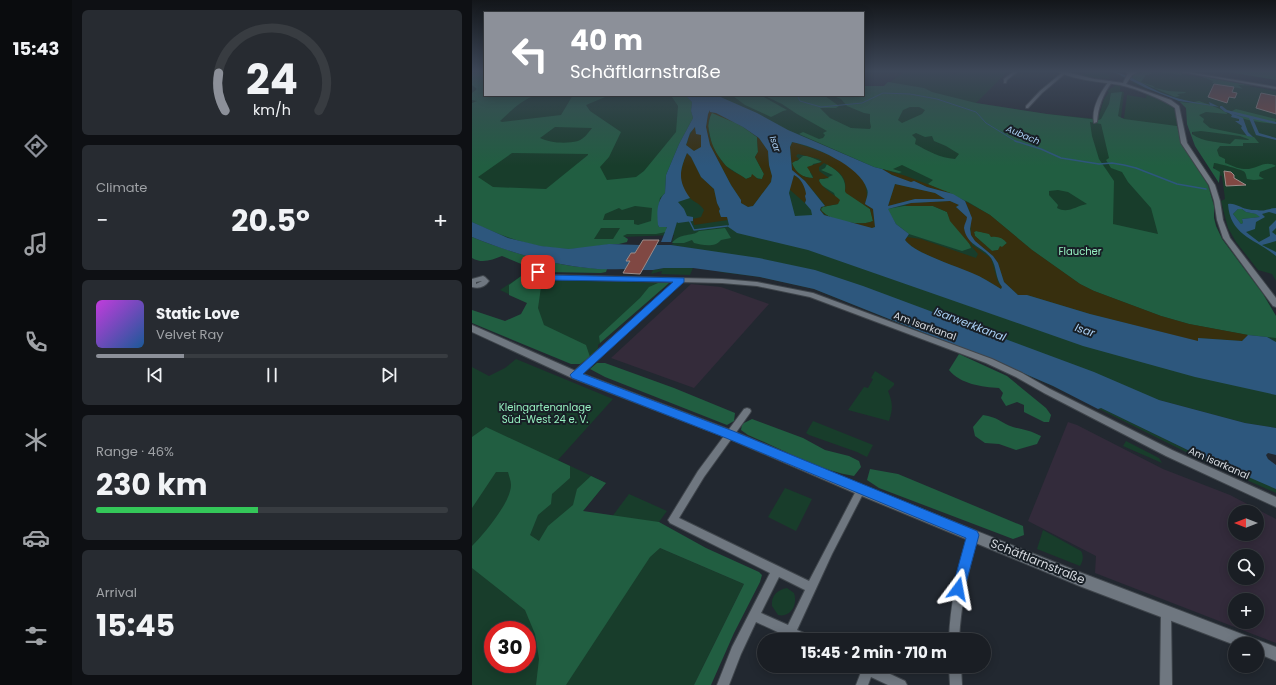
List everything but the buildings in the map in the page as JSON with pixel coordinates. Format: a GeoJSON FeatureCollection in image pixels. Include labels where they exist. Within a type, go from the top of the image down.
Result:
{"type":"FeatureCollection","features":[{"type":"Feature","properties":{"kind":"street"},"geometry":{"type":"LineString","coordinates":[[1027,107],[1031,103]]}},
{"type":"Feature","properties":{"kind":"street"},"geometry":{"type":"LineString","coordinates":[[1095,122],[1099,103]]}},
{"type":"Feature","properties":{"kind":"street"},"geometry":{"type":"LineString","coordinates":[[1172,103],[1177,107],[1184,143],[1212,185],[1217,201],[1220,220],[1227,238],[1276,303]]}},
{"type":"Feature","properties":{"kind":"street","name":"Am Isarkanal"},"geometry":{"type":"LineString","coordinates":[[538,272],[539,274],[548,277],[722,281],[757,284],[788,289],[826,300],[989,361],[1148,442],[1276,502]]}},
{"type":"Feature","properties":{"kind":"street"},"geometry":{"type":"LineString","coordinates":[[575,375],[681,280]]}},
{"type":"Feature","properties":{"kind":"street","name":"Schäftlarnstraße"},"geometry":{"type":"LineString","coordinates":[[472,328],[575,375],[729,434],[860,490],[1232,637]]}},
{"type":"Feature","properties":{"kind":"street"},"geometry":{"type":"LineString","coordinates":[[747,411],[701,474],[673,520],[811,587]]}},
{"type":"Feature","properties":{"kind":"street"},"geometry":{"type":"LineString","coordinates":[[754,615],[790,632],[860,490]]}},
{"type":"Feature","properties":{"kind":"street"},"geometry":{"type":"LineString","coordinates":[[955,633],[958,592],[973,535]]}},
{"type":"Feature","properties":{"kind":"street"},"geometry":{"type":"LineString","coordinates":[[722,685],[736,651],[777,571]]}},
{"type":"Feature","properties":{"kind":"street"},"geometry":{"type":"LineString","coordinates":[[1166,612],[1166,685]]}},
{"type":"Feature","properties":{"kind":"street"},"geometry":{"type":"LineString","coordinates":[[1264,649],[1276,654]]}},
{"type":"Feature","properties":{"kind":"street"},"geometry":{"type":"LineString","coordinates":[[862,685],[863,673]]}},
{"type":"Feature","properties":{"kind":"street"},"geometry":{"type":"LineString","coordinates":[[875,673],[901,685]]}},
{"type":"Feature","properties":{"kind":"street"},"geometry":{"type":"LineString","coordinates":[[955,673],[956,685]]}},
{"type":"Feature","properties":{"kind":"shaded area"},"geometry":{"type":"Polygon","coordinates":[[[691,284],[721,287],[769,304],[694,388],[611,358],[691,284]]]}},
{"type":"Feature","properties":{"kind":"shaded area"},"geometry":{"type":"Polygon","coordinates":[[[1068,422],[1077,425],[1163,469],[1230,495],[1249,505],[1228,505],[1228,541],[1264,541],[1264,513],[1276,519],[1276,643],[1264,638],[1264,637],[1240,629],[1264,629],[1264,593],[1228,593],[1228,624],[1095,573],[1096,556],[1028,521],[1068,422]]]}},
{"type":"Feature","properties":{"kind":"green space","name":"Flaucher"},"geometry":{"type":"Polygon","coordinates":[[[472,103],[976,103],[1047,114],[1098,119],[1103,103],[1123,103],[1121,118],[1124,118],[1126,103],[1167,103],[1174,108],[1182,145],[1208,185],[1214,206],[1216,226],[1222,239],[1263,294],[1276,316],[1276,428],[1245,423],[1159,400],[1101,408],[1200,456],[1273,487],[1276,489],[1276,493],[1202,460],[1053,386],[1002,364],[814,289],[760,277],[720,272],[696,249],[671,245],[674,243],[672,242],[674,235],[622,237],[611,244],[595,269],[472,237],[472,103]]]}},
{"type":"Feature","properties":{"kind":"green space"},"geometry":{"type":"Polygon","coordinates":[[[472,103],[521,103],[500,121],[502,122],[561,115],[568,103],[591,103],[586,105],[590,111],[621,132],[609,157],[600,167],[607,180],[636,177],[644,171],[676,132],[678,106],[676,103],[692,103],[691,111],[693,118],[679,144],[666,175],[665,193],[660,198],[658,208],[658,225],[659,227],[667,226],[666,232],[656,234],[627,234],[623,236],[628,239],[627,242],[570,249],[544,247],[520,241],[495,233],[472,222],[472,103]],[[555,127],[540,138],[553,142],[573,142],[582,139],[592,128],[555,127]],[[512,153],[478,177],[493,187],[546,189],[588,155],[588,154],[512,153]],[[635,206],[622,210],[619,208],[605,214],[603,220],[634,220],[634,224],[638,225],[651,221],[652,208],[635,206]],[[601,228],[594,239],[613,239],[620,228],[601,228]]]}},
{"type":"Feature","properties":{"kind":"green space"},"geometry":{"type":"Polygon","coordinates":[[[742,103],[774,103],[787,110],[771,117],[742,103]]]}},
{"type":"Feature","properties":{"kind":"green space"},"geometry":{"type":"Polygon","coordinates":[[[780,103],[835,103],[839,106],[836,108],[820,108],[830,118],[851,128],[870,129],[870,114],[847,106],[844,103],[976,103],[1099,120],[1101,119],[1109,103],[1120,103],[1118,116],[1124,119],[1177,126],[1182,145],[1208,185],[1214,206],[1216,226],[1222,239],[1263,294],[1276,316],[1276,338],[1248,335],[1189,324],[1161,316],[1094,291],[1080,284],[1032,250],[990,215],[968,202],[928,184],[933,180],[902,165],[893,169],[902,172],[899,173],[874,167],[799,134],[803,132],[819,139],[823,138],[825,135],[823,133],[827,131],[780,103]],[[910,107],[903,110],[898,120],[902,123],[922,114],[925,110],[919,107],[910,107]],[[1090,122],[1092,136],[1099,159],[1114,181],[1113,224],[1158,234],[1151,208],[1128,182],[1122,172],[1111,168],[1106,160],[1109,158],[1101,124],[1090,122]],[[916,133],[912,135],[916,139],[915,144],[934,154],[955,159],[959,154],[934,141],[932,136],[925,137],[916,133]],[[1058,190],[1049,191],[1049,195],[1058,205],[1057,208],[1061,210],[1068,210],[1087,204],[1068,192],[1058,190]]]}},
{"type":"Feature","properties":{"kind":"green space"},"geometry":{"type":"Polygon","coordinates":[[[1181,103],[1276,103],[1276,281],[1272,274],[1258,270],[1236,242],[1228,228],[1221,201],[1225,199],[1222,176],[1214,174],[1212,171],[1215,168],[1210,166],[1193,135],[1187,106],[1181,103]]]}},
{"type":"Feature","properties":{"kind":"green space"},"geometry":{"type":"Polygon","coordinates":[[[1181,103],[1204,103],[1218,108],[1228,114],[1206,112],[1199,115],[1204,119],[1203,122],[1210,128],[1254,137],[1259,143],[1243,143],[1243,146],[1220,146],[1217,150],[1219,156],[1225,159],[1225,163],[1244,169],[1253,168],[1264,164],[1272,164],[1276,166],[1260,172],[1259,176],[1264,179],[1254,180],[1247,179],[1243,171],[1214,163],[1213,168],[1220,172],[1219,183],[1195,146],[1187,124],[1186,108],[1181,103]],[[1201,131],[1192,132],[1192,134],[1201,139],[1230,144],[1235,139],[1249,140],[1240,136],[1201,131]]]}},
{"type":"Feature","properties":{"kind":"green space"},"geometry":{"type":"Polygon","coordinates":[[[1236,109],[1276,119],[1275,124],[1245,119],[1235,115],[1232,111],[1236,109]]]}},
{"type":"Feature","properties":{"kind":"green space"},"geometry":{"type":"Polygon","coordinates":[[[711,113],[715,113],[739,124],[757,137],[758,152],[755,157],[764,174],[762,179],[751,177],[746,179],[726,166],[712,145],[708,126],[711,113]]]}},
{"type":"Feature","properties":{"kind":"green space"},"geometry":{"type":"Polygon","coordinates":[[[803,156],[808,156],[822,162],[813,164],[810,172],[813,178],[800,174],[793,167],[792,163],[803,156]]]}},
{"type":"Feature","properties":{"kind":"green space"},"geometry":{"type":"Polygon","coordinates":[[[827,164],[838,172],[843,178],[845,191],[870,209],[873,221],[868,223],[846,222],[831,217],[821,210],[822,207],[838,204],[834,193],[821,185],[819,181],[820,179],[833,175],[821,170],[825,168],[827,164]]]}},
{"type":"Feature","properties":{"kind":"green space"},"geometry":{"type":"Polygon","coordinates":[[[919,205],[933,206],[947,212],[949,217],[970,244],[971,248],[962,251],[909,234],[896,224],[887,209],[919,205]]]}},
{"type":"Feature","properties":{"kind":"green space"},"geometry":{"type":"Polygon","coordinates":[[[1238,209],[1257,214],[1261,217],[1242,219],[1243,223],[1241,224],[1233,214],[1238,209]]]}},
{"type":"Feature","properties":{"kind":"green space"},"geometry":{"type":"Polygon","coordinates":[[[725,228],[731,238],[721,240],[712,245],[694,243],[692,240],[684,243],[672,243],[679,237],[699,231],[725,228]]]}},
{"type":"Feature","properties":{"kind":"green space"},"geometry":{"type":"Polygon","coordinates":[[[976,231],[997,236],[1007,243],[999,250],[992,251],[975,236],[974,232],[976,231]]]}},
{"type":"Feature","properties":{"kind":"green space"},"geometry":{"type":"Polygon","coordinates":[[[472,237],[538,259],[572,266],[607,269],[606,272],[601,273],[546,272],[531,268],[502,256],[491,260],[480,261],[472,258],[472,237]]]}},
{"type":"Feature","properties":{"kind":"green space"},"geometry":{"type":"Polygon","coordinates":[[[664,268],[693,268],[690,275],[661,274],[662,271],[651,274],[653,270],[664,268]]]}},
{"type":"Feature","properties":{"kind":"green space"},"geometry":{"type":"Polygon","coordinates":[[[524,274],[539,277],[542,280],[669,283],[598,345],[598,349],[589,358],[583,362],[571,364],[542,328],[527,303],[500,290],[524,274]]]}},
{"type":"Feature","properties":{"kind":"green space"},"geometry":{"type":"Polygon","coordinates":[[[524,274],[539,277],[542,280],[538,308],[544,325],[586,345],[590,357],[580,364],[571,364],[472,323],[472,310],[505,321],[521,314],[527,303],[509,295],[509,285],[524,274]]]}},
{"type":"Feature","properties":{"kind":"green space"},"geometry":{"type":"Polygon","coordinates":[[[658,283],[669,283],[600,343],[599,336],[640,298],[649,287],[658,283]]]}},
{"type":"Feature","properties":{"kind":"green space"},"geometry":{"type":"Polygon","coordinates":[[[959,354],[1007,376],[1046,408],[1051,415],[1049,422],[1044,422],[1024,412],[1024,405],[1017,402],[1006,406],[1001,398],[1003,393],[999,388],[972,384],[959,379],[949,370],[959,354]]]}},
{"type":"Feature","properties":{"kind":"green space","name":"Kleingartenanlage Süd-West 24 e. V."},"geometry":{"type":"Polygon","coordinates":[[[516,359],[613,399],[558,460],[606,483],[583,511],[608,522],[629,494],[667,511],[659,522],[672,530],[660,548],[744,584],[694,685],[472,685],[472,367],[489,376],[505,368],[516,359]]]}},
{"type":"Feature","properties":{"kind":"green space"},"geometry":{"type":"Polygon","coordinates":[[[597,363],[605,363],[674,388],[735,413],[734,421],[727,425],[605,377],[590,369],[597,363]]]}},
{"type":"Feature","properties":{"kind":"green space"},"geometry":{"type":"Polygon","coordinates":[[[875,371],[894,383],[888,391],[892,406],[889,421],[848,410],[864,387],[868,388],[875,371]]]}},
{"type":"Feature","properties":{"kind":"green space"},"geometry":{"type":"Polygon","coordinates":[[[983,415],[1041,436],[1037,444],[1016,450],[999,444],[985,443],[975,436],[973,427],[983,415]]]}},
{"type":"Feature","properties":{"kind":"green space"},"geometry":{"type":"Polygon","coordinates":[[[752,419],[803,438],[825,450],[849,456],[859,461],[861,467],[854,476],[814,465],[748,435],[741,430],[742,424],[752,419]]]}},
{"type":"Feature","properties":{"kind":"green space"},"geometry":{"type":"Polygon","coordinates":[[[813,421],[873,445],[867,457],[806,433],[813,421]]]}},
{"type":"Feature","properties":{"kind":"green space"},"geometry":{"type":"Polygon","coordinates":[[[486,427],[570,466],[570,478],[552,494],[551,504],[538,515],[530,535],[539,541],[548,526],[573,505],[577,489],[591,476],[606,483],[583,511],[659,522],[706,548],[759,572],[762,575],[711,685],[694,685],[744,584],[660,548],[650,557],[566,685],[536,685],[539,659],[536,640],[536,621],[530,621],[525,610],[472,568],[472,546],[490,526],[502,509],[510,492],[511,485],[508,472],[496,472],[472,508],[472,437],[486,427]]]}},
{"type":"Feature","properties":{"kind":"green space"},"geometry":{"type":"Polygon","coordinates":[[[1126,441],[1159,458],[1162,463],[1123,446],[1126,441]]]}},
{"type":"Feature","properties":{"kind":"green space"},"geometry":{"type":"Polygon","coordinates":[[[870,469],[898,474],[1023,526],[1024,535],[1013,539],[879,488],[867,480],[870,469]]]}},
{"type":"Feature","properties":{"kind":"green space"},"geometry":{"type":"Polygon","coordinates":[[[785,488],[812,499],[796,531],[768,517],[785,488]]]}},
{"type":"Feature","properties":{"kind":"green space"},"geometry":{"type":"Polygon","coordinates":[[[1043,530],[1081,551],[1083,558],[1080,566],[1037,549],[1043,530]]]}},
{"type":"Feature","properties":{"kind":"green space"},"geometry":{"type":"Polygon","coordinates":[[[787,588],[794,593],[794,606],[787,614],[778,615],[772,606],[774,596],[780,590],[787,588]]]}},
{"type":"Feature","properties":{"kind":"sand"},"geometry":{"type":"Polygon","coordinates":[[[709,109],[710,112],[716,113],[735,123],[712,113],[708,125],[709,132],[713,147],[721,160],[730,169],[746,179],[751,177],[752,174],[758,179],[762,179],[764,174],[755,157],[758,152],[757,137],[742,127],[759,138],[768,151],[769,165],[772,176],[771,182],[753,206],[748,207],[741,203],[741,200],[731,185],[710,145],[706,127],[709,109]]]}},
{"type":"Feature","properties":{"kind":"sand"},"geometry":{"type":"Polygon","coordinates":[[[695,126],[695,131],[701,135],[701,147],[694,151],[686,145],[687,140],[695,126]]]}},
{"type":"Feature","properties":{"kind":"sand"},"geometry":{"type":"Polygon","coordinates":[[[793,142],[817,150],[844,162],[855,170],[863,180],[867,191],[865,204],[873,209],[875,227],[872,228],[843,222],[836,220],[824,214],[820,210],[822,208],[821,210],[825,214],[838,220],[853,223],[868,223],[873,221],[870,209],[846,193],[845,181],[843,177],[833,168],[824,163],[819,167],[819,171],[829,178],[819,179],[819,181],[826,189],[840,200],[838,204],[823,207],[825,205],[805,181],[792,170],[790,147],[793,142]],[[798,154],[796,156],[799,159],[792,163],[795,169],[803,176],[813,178],[807,167],[822,162],[819,159],[798,154]]]}},
{"type":"Feature","properties":{"kind":"sand"},"geometry":{"type":"Polygon","coordinates":[[[687,153],[691,157],[701,177],[714,189],[721,217],[727,217],[728,220],[694,225],[693,219],[701,217],[704,210],[685,193],[682,188],[681,170],[687,153]]]}},
{"type":"Feature","properties":{"kind":"sand"},"geometry":{"type":"Polygon","coordinates":[[[882,169],[906,176],[953,194],[927,187],[914,181],[911,183],[882,169]]]}},
{"type":"Feature","properties":{"kind":"sand"},"geometry":{"type":"Polygon","coordinates":[[[794,175],[800,180],[806,191],[805,203],[789,189],[794,175]]]}},
{"type":"Feature","properties":{"kind":"sand"},"geometry":{"type":"Polygon","coordinates":[[[895,184],[935,193],[945,199],[915,199],[888,206],[895,184]]]}},
{"type":"Feature","properties":{"kind":"sand"},"geometry":{"type":"Polygon","coordinates":[[[950,201],[959,205],[956,207],[967,217],[972,245],[991,258],[998,282],[1002,287],[1001,289],[979,276],[917,250],[905,240],[907,237],[921,239],[976,258],[978,254],[950,221],[947,212],[933,206],[904,206],[911,203],[950,201]]]}},
{"type":"Feature","properties":{"kind":"sand"},"geometry":{"type":"Polygon","coordinates":[[[965,201],[990,215],[1032,250],[1080,284],[1094,291],[1161,316],[1189,324],[1248,335],[1242,341],[1198,338],[1199,342],[1090,314],[1027,295],[1018,295],[1004,282],[998,263],[993,256],[975,241],[971,235],[970,212],[965,201]],[[976,231],[974,232],[975,236],[992,251],[998,250],[1000,246],[1002,247],[1007,243],[1000,238],[991,237],[989,234],[976,231]]]}},
{"type":"Feature","properties":{"kind":"water","name":"Isar"},"geometry":{"type":"Polygon","coordinates":[[[692,103],[734,103],[757,113],[788,130],[874,167],[882,169],[892,175],[953,194],[965,201],[972,218],[970,229],[971,235],[975,241],[993,256],[998,263],[1004,282],[1018,295],[1027,295],[1090,314],[1198,341],[1198,338],[1242,341],[1248,335],[1267,337],[1276,342],[1276,395],[1195,377],[1083,346],[808,250],[737,233],[727,226],[729,225],[727,217],[721,217],[714,189],[701,177],[691,157],[687,153],[682,166],[681,176],[683,186],[690,198],[678,202],[684,209],[687,216],[693,217],[693,221],[677,222],[671,242],[661,242],[667,227],[659,227],[657,212],[660,200],[665,193],[666,175],[679,144],[693,118],[691,111],[692,103]],[[710,110],[706,127],[710,145],[731,185],[741,200],[741,203],[748,207],[753,206],[771,182],[772,176],[769,165],[768,151],[759,138],[743,127],[716,113],[710,112],[710,110]],[[695,127],[690,133],[686,145],[694,151],[701,147],[701,135],[696,134],[695,127]],[[792,142],[790,147],[792,170],[805,181],[825,206],[821,207],[820,210],[824,215],[872,228],[875,227],[873,209],[865,204],[868,191],[863,181],[855,173],[835,158],[812,148],[792,142]],[[794,175],[789,193],[795,216],[812,215],[811,210],[805,203],[806,194],[804,186],[801,180],[794,175]],[[895,184],[888,206],[915,199],[945,199],[935,193],[895,184]],[[950,201],[911,203],[888,209],[896,224],[909,234],[905,240],[910,245],[936,259],[979,276],[1001,289],[1002,287],[998,280],[991,258],[968,239],[964,228],[967,217],[956,207],[959,205],[950,201]]]}},
{"type":"Feature","properties":{"kind":"water"},"geometry":{"type":"Polygon","coordinates":[[[1192,103],[1210,105],[1209,103],[1211,103],[1219,107],[1192,103]]]}},
{"type":"Feature","properties":{"kind":"water"},"geometry":{"type":"Polygon","coordinates":[[[1221,108],[1243,118],[1248,132],[1253,137],[1247,136],[1241,128],[1242,126],[1235,121],[1239,121],[1239,119],[1231,117],[1232,115],[1221,108]]]}},
{"type":"Feature","properties":{"kind":"water"},"geometry":{"type":"Polygon","coordinates":[[[1228,204],[1262,211],[1276,208],[1276,214],[1269,212],[1262,214],[1265,217],[1256,222],[1255,229],[1246,232],[1259,242],[1270,236],[1269,227],[1276,220],[1276,228],[1272,232],[1276,235],[1276,241],[1262,245],[1276,252],[1276,256],[1245,236],[1234,223],[1230,215],[1228,204]],[[1238,209],[1233,214],[1241,224],[1243,223],[1242,219],[1260,217],[1256,214],[1246,212],[1242,209],[1238,209]]]}},
{"type":"Feature","properties":{"kind":"water"},"geometry":{"type":"Polygon","coordinates":[[[472,222],[508,238],[541,246],[569,249],[609,244],[640,245],[635,253],[631,253],[626,261],[630,261],[626,269],[598,269],[558,264],[500,248],[472,237],[472,222]]]}},
{"type":"Feature","properties":{"kind":"water"},"geometry":{"type":"Polygon","coordinates":[[[656,245],[671,245],[759,258],[815,270],[863,286],[1094,372],[1159,400],[1245,423],[1276,428],[1276,455],[1268,453],[1266,455],[1268,459],[1276,465],[1276,489],[1200,456],[1101,408],[1098,409],[1053,386],[1002,364],[814,289],[760,277],[693,268],[642,270],[656,245]]]}},
{"type":"Feature","properties":{"kind":"waterway","name":"Aubach"},"geometry":{"type":"LineString","coordinates":[[807,103],[821,107],[862,103]]}},
{"type":"Feature","properties":{"kind":"waterway","name":"Aubach"},"geometry":{"type":"LineString","coordinates":[[949,103],[976,112],[986,123],[1016,141]]}},
{"type":"Feature","properties":{"kind":"waterway"},"geometry":{"type":"LineString","coordinates":[[1221,107],[1226,111],[1250,117]]}},
{"type":"Feature","properties":{"kind":"waterway"},"geometry":{"type":"LineString","coordinates":[[1250,117],[1276,123]]}},
{"type":"Feature","properties":{"kind":"waterway"},"geometry":{"type":"LineString","coordinates":[[1250,117],[1257,134],[1276,139]]}},
{"type":"Feature","properties":{"kind":"waterway","name":"Aubach"},"geometry":{"type":"LineString","coordinates":[[1016,141],[1041,149],[1061,158],[1099,164],[1112,163],[1124,165],[1136,168],[1177,184],[1206,189]]}},
{"type":"Feature","properties":{"kind":"waterway"},"geometry":{"type":"LineString","coordinates":[[689,220],[694,230],[727,226]]}},
{"type":"Feature","properties":{"kind":"route"},"geometry":{"type":"LineString","coordinates":[[538,272],[542,276],[548,277],[681,280],[575,375],[729,434],[860,490],[973,535],[958,589]]}},
{"type":"Feature","properties":{"kind":"water label","name":"Isarwerkkanal"},"geometry":{"type":"Point","coordinates":[970,324]}}]}
